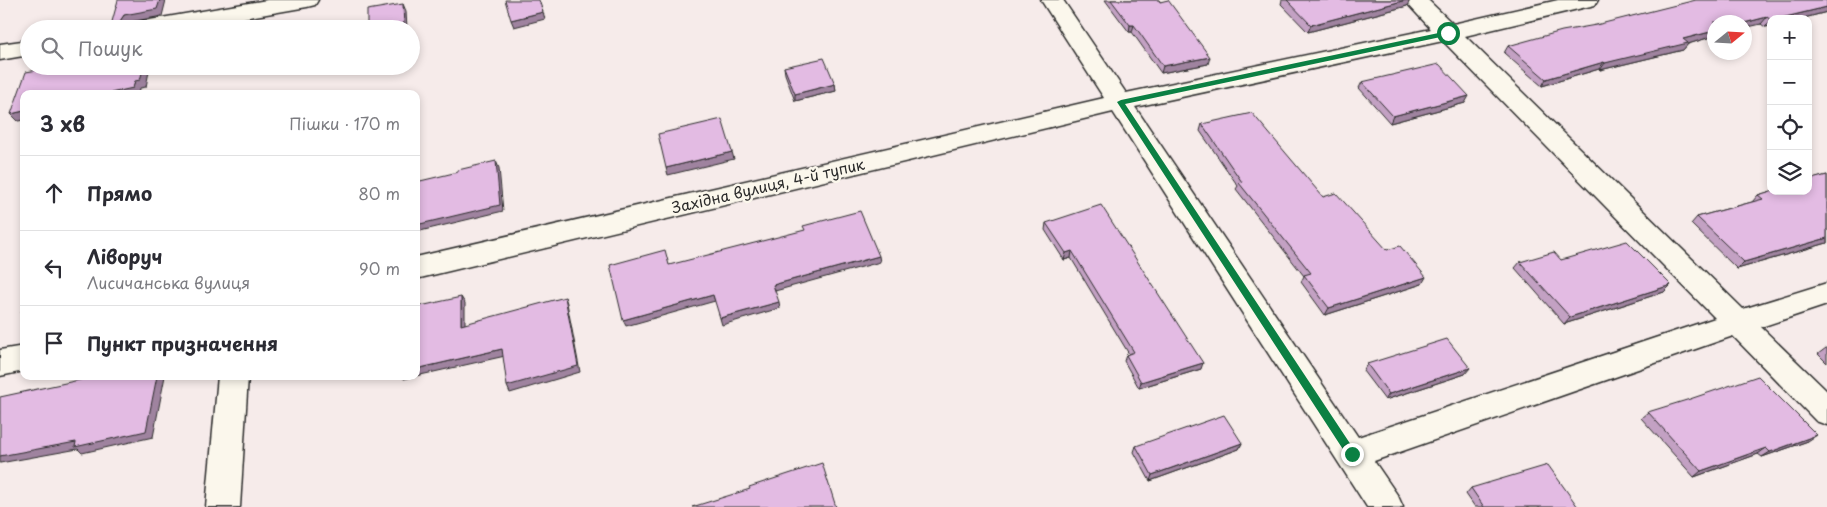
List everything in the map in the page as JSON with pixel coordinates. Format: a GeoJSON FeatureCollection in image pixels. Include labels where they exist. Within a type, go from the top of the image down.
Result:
{"type":"FeatureCollection","features":[{"type":"Feature","properties":{"kind":"street"},"geometry":{"type":"LineString","coordinates":[[190,20],[307,0]]}},
{"type":"Feature","properties":{"kind":"street"},"geometry":{"type":"LineString","coordinates":[[1052,0],[1121,102],[1386,507]]}},
{"type":"Feature","properties":{"kind":"street"},"geometry":{"type":"LineString","coordinates":[[1415,0],[1827,412]]}},
{"type":"Feature","properties":{"kind":"street","name":"Західна вулиця, 4-й тупик"},"geometry":{"type":"LineString","coordinates":[[420,267],[1121,102],[1448,33],[1587,0]]}},
{"type":"Feature","properties":{"kind":"street"},"geometry":{"type":"LineString","coordinates":[[0,52],[20,49]]}},
{"type":"Feature","properties":{"kind":"street"},"geometry":{"type":"LineString","coordinates":[[1352,454],[1736,323],[1827,294]]}},
{"type":"Feature","properties":{"kind":"street"},"geometry":{"type":"LineString","coordinates":[[0,363],[20,359]]}},
{"type":"Feature","properties":{"kind":"street"},"geometry":{"type":"LineString","coordinates":[[223,507],[233,380]]}},
{"type":"Feature","properties":{"kind":"building"},"geometry":{"type":"Polygon","coordinates":[[[118,0],[160,0],[157,9],[124,15],[121,20],[112,20],[118,0]]]}},
{"type":"Feature","properties":{"kind":"building"},"geometry":{"type":"Polygon","coordinates":[[[505,0],[539,0],[543,12],[511,20],[505,0]]]}},
{"type":"Feature","properties":{"kind":"building"},"geometry":{"type":"Polygon","coordinates":[[[1111,0],[1159,0],[1160,2],[1168,0],[1210,57],[1163,66],[1134,25],[1130,25],[1111,0]]]}},
{"type":"Feature","properties":{"kind":"building"},"geometry":{"type":"Polygon","coordinates":[[[1287,0],[1406,0],[1311,25],[1287,0]]]}},
{"type":"Feature","properties":{"kind":"building"},"geometry":{"type":"Polygon","coordinates":[[[1696,0],[1827,0],[1827,7],[1794,15],[1767,15],[1767,17],[1752,21],[1752,15],[1707,15],[1707,33],[1683,39],[1688,43],[1604,62],[1546,79],[1508,46],[1562,31],[1596,25],[1696,0]]]}},
{"type":"Feature","properties":{"kind":"building"},"geometry":{"type":"Polygon","coordinates":[[[403,4],[404,20],[367,20],[367,10],[403,4]]]}},
{"type":"Feature","properties":{"kind":"building"},"geometry":{"type":"Polygon","coordinates":[[[824,58],[835,84],[795,94],[784,67],[824,58]]]}},
{"type":"Feature","properties":{"kind":"building"},"geometry":{"type":"Polygon","coordinates":[[[1439,64],[1469,96],[1393,116],[1362,82],[1439,64]]]}},
{"type":"Feature","properties":{"kind":"building"},"geometry":{"type":"Polygon","coordinates":[[[25,75],[141,75],[140,80],[135,81],[133,88],[124,90],[20,90],[20,112],[11,114],[25,75]]]}},
{"type":"Feature","properties":{"kind":"building"},"geometry":{"type":"Polygon","coordinates":[[[1252,113],[1323,197],[1336,193],[1387,250],[1400,246],[1426,277],[1329,308],[1304,275],[1311,273],[1239,183],[1242,182],[1202,124],[1252,113]]]}},
{"type":"Feature","properties":{"kind":"building"},"geometry":{"type":"Polygon","coordinates":[[[722,119],[732,152],[666,168],[658,134],[722,119]]]}},
{"type":"Feature","properties":{"kind":"building"},"geometry":{"type":"Polygon","coordinates":[[[496,161],[500,205],[420,224],[420,181],[458,172],[458,170],[496,161]]]}},
{"type":"Feature","properties":{"kind":"building"},"geometry":{"type":"Polygon","coordinates":[[[1827,175],[1827,238],[1744,262],[1697,217],[1763,199],[1758,195],[1767,192],[1767,195],[1812,195],[1812,179],[1827,175]]]}},
{"type":"Feature","properties":{"kind":"building"},"geometry":{"type":"Polygon","coordinates":[[[1101,205],[1203,363],[1141,382],[1126,355],[1134,352],[1072,251],[1066,253],[1046,223],[1101,205]]]}},
{"type":"Feature","properties":{"kind":"building"},"geometry":{"type":"Polygon","coordinates":[[[860,211],[879,256],[773,285],[779,302],[720,318],[713,295],[623,320],[610,265],[665,250],[669,265],[805,230],[803,226],[860,211]]]}},
{"type":"Feature","properties":{"kind":"building"},"geometry":{"type":"Polygon","coordinates":[[[1627,241],[1671,285],[1570,317],[1520,262],[1554,252],[1561,260],[1627,241]]]}},
{"type":"Feature","properties":{"kind":"building"},"geometry":{"type":"Polygon","coordinates":[[[461,297],[461,325],[565,297],[578,366],[507,386],[502,349],[420,368],[420,306],[461,297]]]}},
{"type":"Feature","properties":{"kind":"building"},"geometry":{"type":"Polygon","coordinates":[[[1447,339],[1470,368],[1389,394],[1367,364],[1447,339]]]}},
{"type":"Feature","properties":{"kind":"building"},"geometry":{"type":"Polygon","coordinates":[[[1758,376],[1817,435],[1770,452],[1766,448],[1701,471],[1648,412],[1690,399],[1758,376]]]}},
{"type":"Feature","properties":{"kind":"building"},"geometry":{"type":"Polygon","coordinates":[[[79,380],[156,380],[146,431],[75,447],[76,442],[0,456],[0,397],[79,380]]]}},
{"type":"Feature","properties":{"kind":"building"},"geometry":{"type":"Polygon","coordinates":[[[1224,415],[1242,443],[1152,475],[1136,446],[1224,415]]]}},
{"type":"Feature","properties":{"kind":"building"},"geometry":{"type":"Polygon","coordinates":[[[822,463],[836,507],[692,507],[750,489],[749,487],[822,463]]]}},
{"type":"Feature","properties":{"kind":"building"},"geometry":{"type":"Polygon","coordinates":[[[1548,465],[1578,507],[1484,507],[1471,488],[1548,465]]]}},
{"type":"Feature","properties":{"kind":"route"},"geometry":{"type":"LineString","coordinates":[[1352,454],[1121,102],[1448,33]]}}]}
